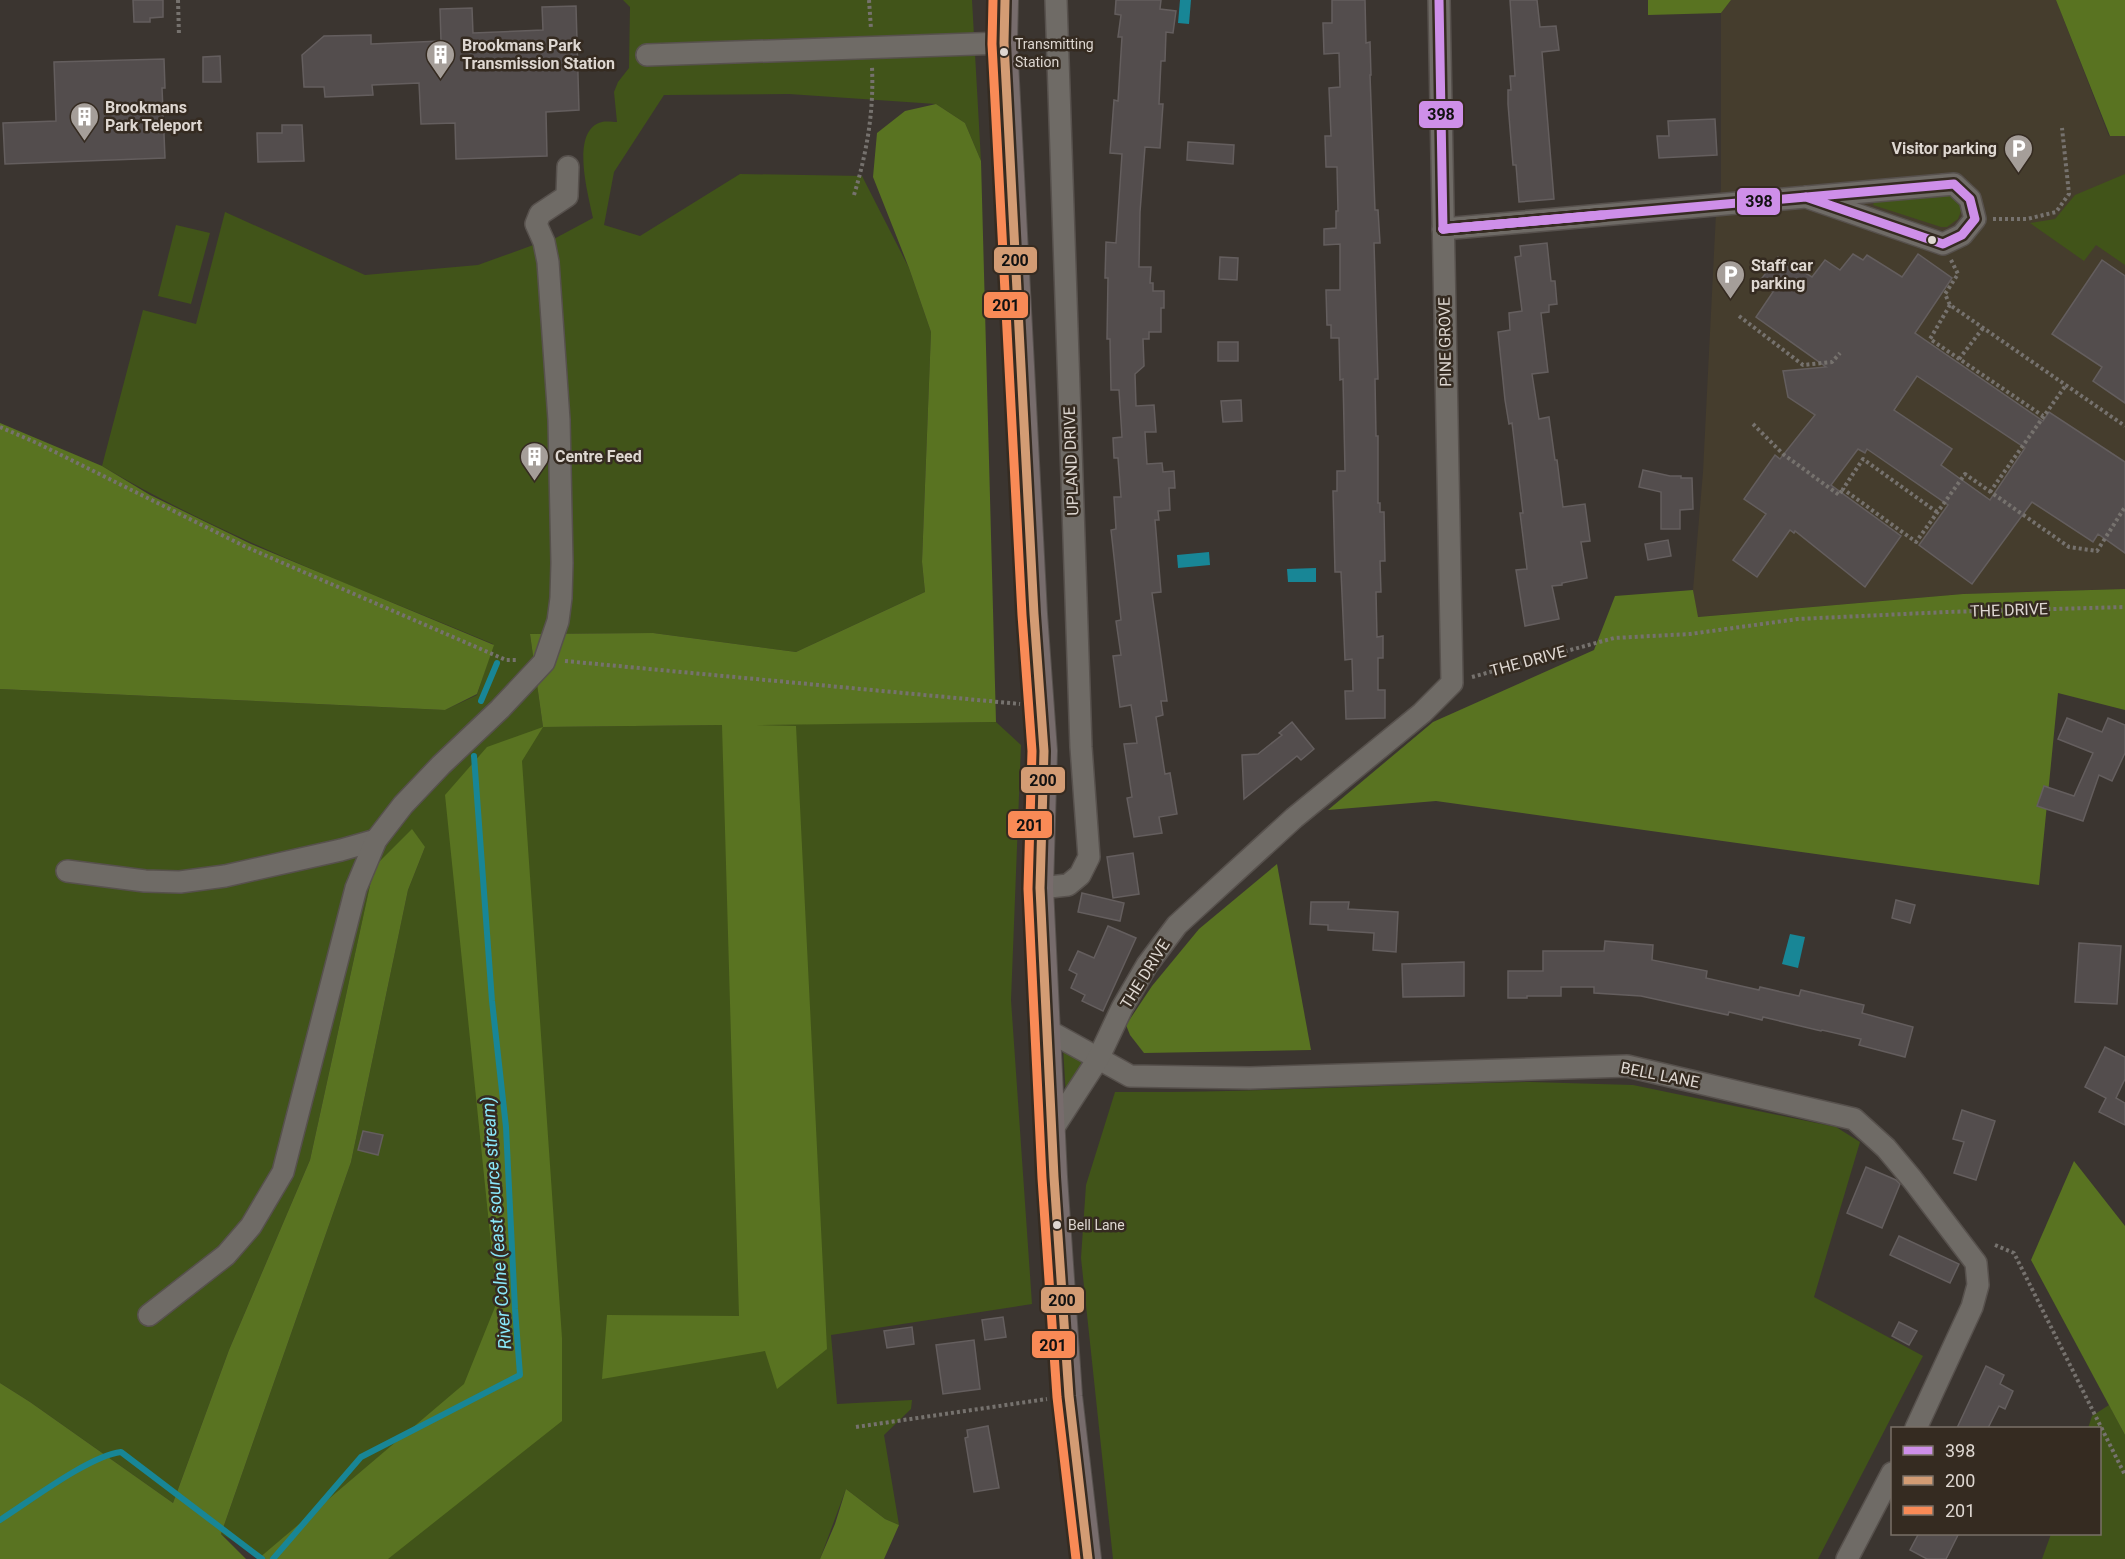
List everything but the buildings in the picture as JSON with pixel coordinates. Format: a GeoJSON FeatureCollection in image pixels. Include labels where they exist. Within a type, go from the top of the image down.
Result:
{"type":"FeatureCollection","features":[{"type":"Feature","properties":{"kind":"main road"},"geometry":{"type":"LineString","coordinates":[[1005,0],[1004,43],[1044,751],[1040,888],[1052,1130],[1069,1396],[1088,1559]]}},
{"type":"Feature","properties":{"kind":"street","name":"UPLAND DRIVE"},"geometry":{"type":"LineString","coordinates":[[1040,888],[1068,885],[1080,875],[1089,857],[1081,747],[1056,0]]}},
{"type":"Feature","properties":{"kind":"street","name":"PINE GROVE"},"geometry":{"type":"LineString","coordinates":[[1439,0],[1452,683]]}},
{"type":"Feature","properties":{"kind":"street"},"geometry":{"type":"LineString","coordinates":[[647,55],[1004,43]]}},
{"type":"Feature","properties":{"kind":"street"},"geometry":{"type":"LineString","coordinates":[[149,1315],[226,1255],[251,1226],[270,1198],[283,1172],[356,888],[376,840],[403,805],[441,765],[500,710],[544,662],[558,621],[562,563],[559,420],[548,262],[544,242],[536,224],[540,214],[567,196],[568,167]]}},
{"type":"Feature","properties":{"kind":"street"},"geometry":{"type":"LineString","coordinates":[[1443,229],[1806,196],[1954,184],[1971,199],[1975,219],[1962,235],[1943,244],[1806,196]]}},
{"type":"Feature","properties":{"kind":"street","name":"THE DRIVE"},"geometry":{"type":"LineString","coordinates":[[1098,1059],[1122,1008],[1147,964],[1177,925],[1294,818],[1422,713],[1452,683]]}},
{"type":"Feature","properties":{"kind":"street"},"geometry":{"type":"LineString","coordinates":[[67,871],[145,881],[180,882],[225,876],[376,840]]}},
{"type":"Feature","properties":{"kind":"street","name":"BELL LANE"},"geometry":{"type":"LineString","coordinates":[[1047,1030],[1130,1076],[1226,1077],[1627,1066],[1854,1119],[1886,1148],[1976,1263],[1978,1285],[1972,1307],[1916,1427]]}},
{"type":"Feature","properties":{"kind":"street"},"geometry":{"type":"LineString","coordinates":[[1052,1130],[1098,1059]]}},
{"type":"Feature","properties":{"kind":"street"},"geometry":{"type":"LineString","coordinates":[[1847,1559],[1891,1477]]}},
{"type":"Feature","properties":{"kind":"path"},"geometry":{"type":"LineString","coordinates":[[178,0],[179,36]]}},
{"type":"Feature","properties":{"kind":"path"},"geometry":{"type":"LineString","coordinates":[[854,195],[863,165],[872,112],[869,0]]}},
{"type":"Feature","properties":{"kind":"path"},"geometry":{"type":"LineString","coordinates":[[1975,219],[2027,219],[2056,212],[2068,194],[2062,128]]}},
{"type":"Feature","properties":{"kind":"path"},"geometry":{"type":"LineString","coordinates":[[1943,244],[1958,274],[1945,294],[1950,305],[2125,426]]}},
{"type":"Feature","properties":{"kind":"path"},"geometry":{"type":"LineString","coordinates":[[1950,305],[1930,339],[2043,416]]}},
{"type":"Feature","properties":{"kind":"path"},"geometry":{"type":"LineString","coordinates":[[1739,316],[1803,365],[1832,362],[1840,353]]}},
{"type":"Feature","properties":{"kind":"path"},"geometry":{"type":"LineString","coordinates":[[1959,359],[1983,328]]}},
{"type":"Feature","properties":{"kind":"path"},"geometry":{"type":"LineString","coordinates":[[1990,492],[2066,385]]}},
{"type":"Feature","properties":{"kind":"path"},"geometry":{"type":"LineString","coordinates":[[1753,424],[1783,454],[1839,495],[1863,459],[1937,512]]}},
{"type":"Feature","properties":{"kind":"path"},"geometry":{"type":"LineString","coordinates":[[0,427],[37,443],[246,547],[506,660],[570,662],[1041,706]]}},
{"type":"Feature","properties":{"kind":"path"},"geometry":{"type":"LineString","coordinates":[[1844,489],[1916,542],[1965,474],[2069,547],[2097,551],[2125,507]]}},
{"type":"Feature","properties":{"kind":"path","name":"THE DRIVE"},"geometry":{"type":"LineString","coordinates":[[1452,683],[1504,667],[1614,639],[1690,634],[1798,619],[2125,606]]}},
{"type":"Feature","properties":{"kind":"path"},"geometry":{"type":"LineString","coordinates":[[1995,1245],[2014,1253],[2125,1475]]}},
{"type":"Feature","properties":{"kind":"path"},"geometry":{"type":"LineString","coordinates":[[856,1427],[1069,1396]]}},
{"type":"Feature","properties":{"kind":"shaded area"},"geometry":{"type":"Polygon","coordinates":[[[1731,0],[2056,0],[2109,136],[2125,136],[2125,589],[1963,594],[1697,617],[1693,590],[1703,472],[1716,213],[1721,189],[1721,13],[1731,0]]]}},
{"type":"Feature","properties":{"kind":"green space"},"geometry":{"type":"Polygon","coordinates":[[[623,0],[972,0],[981,161],[965,123],[936,104],[789,94],[664,95],[614,172],[604,225],[640,236],[740,174],[862,176],[909,268],[931,332],[922,562],[925,592],[796,652],[653,633],[530,634],[543,727],[996,722],[1021,745],[1011,1000],[1032,1304],[831,1335],[837,1404],[912,1400],[911,1409],[884,1435],[899,1525],[885,1519],[846,1489],[820,1559],[264,1559],[221,1534],[351,1162],[408,890],[425,847],[374,867],[310,1160],[229,1350],[173,1503],[0,1383],[0,689],[445,710],[477,695],[493,644],[245,540],[102,466],[143,310],[196,324],[225,212],[365,275],[478,265],[552,240],[593,218],[585,181],[584,150],[586,137],[592,128],[602,122],[617,122],[614,92],[618,82],[629,68],[630,7],[623,0]]]}},
{"type":"Feature","properties":{"kind":"green space"},"geometry":{"type":"Polygon","coordinates":[[[1648,0],[1731,0],[1721,13],[1648,15],[1648,0]]]}},
{"type":"Feature","properties":{"kind":"green space"},"geometry":{"type":"Polygon","coordinates":[[[2056,0],[2125,0],[2125,136],[2110,136],[2056,0]]]}},
{"type":"Feature","properties":{"kind":"green space"},"geometry":{"type":"Polygon","coordinates":[[[936,104],[965,123],[981,161],[996,722],[756,725],[796,726],[827,1349],[777,1389],[765,1351],[602,1379],[607,1315],[739,1316],[722,725],[543,727],[530,634],[653,633],[796,652],[925,592],[922,562],[931,332],[909,268],[873,177],[877,133],[905,111],[936,104]]]}},
{"type":"Feature","properties":{"kind":"green space"},"geometry":{"type":"Polygon","coordinates":[[[2125,174],[2125,265],[2096,245],[2084,261],[2030,223],[2055,219],[2075,195],[2125,174]]]}},
{"type":"Feature","properties":{"kind":"green space"},"geometry":{"type":"Polygon","coordinates":[[[1948,189],[1963,206],[1958,219],[1947,227],[1873,205],[1877,196],[1948,189]]]}},
{"type":"Feature","properties":{"kind":"green space"},"geometry":{"type":"Polygon","coordinates":[[[176,225],[210,233],[191,304],[158,296],[176,225]]]}},
{"type":"Feature","properties":{"kind":"green space"},"geometry":{"type":"Polygon","coordinates":[[[0,423],[102,466],[150,495],[251,544],[494,645],[477,694],[445,710],[0,689],[0,423]]]}},
{"type":"Feature","properties":{"kind":"green space"},"geometry":{"type":"Polygon","coordinates":[[[2125,589],[2125,710],[2058,693],[2039,885],[1436,801],[1328,810],[1433,722],[1594,650],[1615,596],[1693,590],[1698,617],[1963,594],[2125,589]]]}},
{"type":"Feature","properties":{"kind":"green space"},"geometry":{"type":"Polygon","coordinates":[[[543,727],[522,761],[562,1338],[562,1421],[388,1559],[258,1559],[464,1384],[497,1302],[445,795],[487,747],[543,727]]]}},
{"type":"Feature","properties":{"kind":"green space"},"geometry":{"type":"Polygon","coordinates":[[[412,829],[425,847],[408,890],[351,1162],[221,1534],[246,1559],[0,1559],[0,1383],[173,1503],[229,1350],[310,1160],[374,867],[412,829]]]}},
{"type":"Feature","properties":{"kind":"green space"},"geometry":{"type":"Polygon","coordinates":[[[1277,864],[1311,1050],[1144,1053],[1130,1035],[1126,1025],[1152,986],[1199,929],[1277,864]]]}},
{"type":"Feature","properties":{"kind":"green space"},"geometry":{"type":"Polygon","coordinates":[[[1063,1048],[1078,1054],[1085,1065],[1066,1096],[1063,1048]]]}},
{"type":"Feature","properties":{"kind":"green space"},"geometry":{"type":"Polygon","coordinates":[[[1531,1082],[1633,1085],[1836,1127],[1860,1142],[1814,1297],[1923,1356],[1818,1559],[1113,1559],[1081,1258],[1086,1185],[1115,1092],[1531,1082]]]}},
{"type":"Feature","properties":{"kind":"green space"},"geometry":{"type":"Polygon","coordinates":[[[2074,1161],[2125,1226],[2125,1435],[2031,1260],[2074,1161]]]}},
{"type":"Feature","properties":{"kind":"green space"},"geometry":{"type":"Polygon","coordinates":[[[2109,1405],[2125,1435],[2125,1559],[2042,1559],[2051,1535],[2101,1535],[2101,1427],[2088,1427],[2092,1416],[2109,1405]]]}},
{"type":"Feature","properties":{"kind":"green space"},"geometry":{"type":"Polygon","coordinates":[[[846,1489],[885,1519],[899,1525],[884,1559],[820,1559],[835,1524],[846,1489]]]}},
{"type":"Feature","properties":{"kind":"water"},"geometry":{"type":"Polygon","coordinates":[[[1180,0],[1191,0],[1189,24],[1178,23],[1180,0]]]}},
{"type":"Feature","properties":{"kind":"water"},"geometry":{"type":"Polygon","coordinates":[[[1209,552],[1210,565],[1178,568],[1177,555],[1209,552]]]}},
{"type":"Feature","properties":{"kind":"water"},"geometry":{"type":"Polygon","coordinates":[[[1316,568],[1316,582],[1288,582],[1287,569],[1316,568]]]}},
{"type":"Feature","properties":{"kind":"water"},"geometry":{"type":"Polygon","coordinates":[[[1790,934],[1805,937],[1798,968],[1782,964],[1790,934]]]}},
{"type":"Feature","properties":{"kind":"waterway","name":"River Colne (east source stream)"},"geometry":{"type":"LineString","coordinates":[[481,701],[497,663]]}},
{"type":"Feature","properties":{"kind":"waterway","name":"River Colne (east source stream)"},"geometry":{"type":"LineString","coordinates":[[273,1559],[361,1457],[520,1375],[506,1127],[492,1001],[474,756]]}},
{"type":"Feature","properties":{"kind":"waterway","name":"River Colne (east source stream)"},"geometry":{"type":"LineString","coordinates":[[0,1520],[77,1470],[108,1455],[121,1452],[262,1559]]}},
{"type":"Feature","properties":{"kind":"transit line","name":"201"},"geometry":{"type":"LineString","coordinates":[[993,0],[992,44],[1022,615],[1032,751],[1028,889],[1042,1178],[1057,1397],[1076,1559]]}},
{"type":"Feature","properties":{"kind":"transit line","name":"200"},"geometry":{"type":"LineString","coordinates":[[1005,0],[1004,43],[1034,614],[1044,751],[1040,888],[1054,1177],[1069,1396],[1088,1559]]}},
{"type":"Feature","properties":{"kind":"transit line","name":"398"},"geometry":{"type":"LineString","coordinates":[[1439,0],[1443,229]]}},
{"type":"Feature","properties":{"kind":"transit line","name":"398"},"geometry":{"type":"LineString","coordinates":[[1954,184],[1443,229],[1806,197],[1943,244],[1962,235],[1975,219],[1970,199],[1954,184]]}},
{"type":"Feature","properties":{"kind":"transit line","name":"398"},"geometry":{"type":"LineString","coordinates":[[1443,229],[1601,215]]}},
{"type":"Feature","properties":{"kind":"transit line","name":"398"},"geometry":{"type":"LineString","coordinates":[[1443,229],[1604,215]]}},
{"type":"Feature","properties":{"kind":"place","name":"Transmitting Station"},"geometry":{"type":"Point","coordinates":[1004,52]}},
{"type":"Feature","properties":{"kind":"place","name":"Brookmans Park Transmission Station"},"geometry":{"type":"Point","coordinates":[441,80]}},
{"type":"Feature","properties":{"kind":"place","name":"Brookmans Park Teleport"},"geometry":{"type":"Point","coordinates":[84,142]}},
{"type":"Feature","properties":{"kind":"place","name":"Visitor parking"},"geometry":{"type":"Point","coordinates":[2018,174]}},
{"type":"Feature","properties":{"kind":"place","name":"Staff car parking"},"geometry":{"type":"Point","coordinates":[1730,300]}},
{"type":"Feature","properties":{"kind":"place","name":"Centre Feed"},"geometry":{"type":"Point","coordinates":[534,482]}},
{"type":"Feature","properties":{"kind":"place","name":"Bell Lane"},"geometry":{"type":"Point","coordinates":[1057,1225]}}]}
